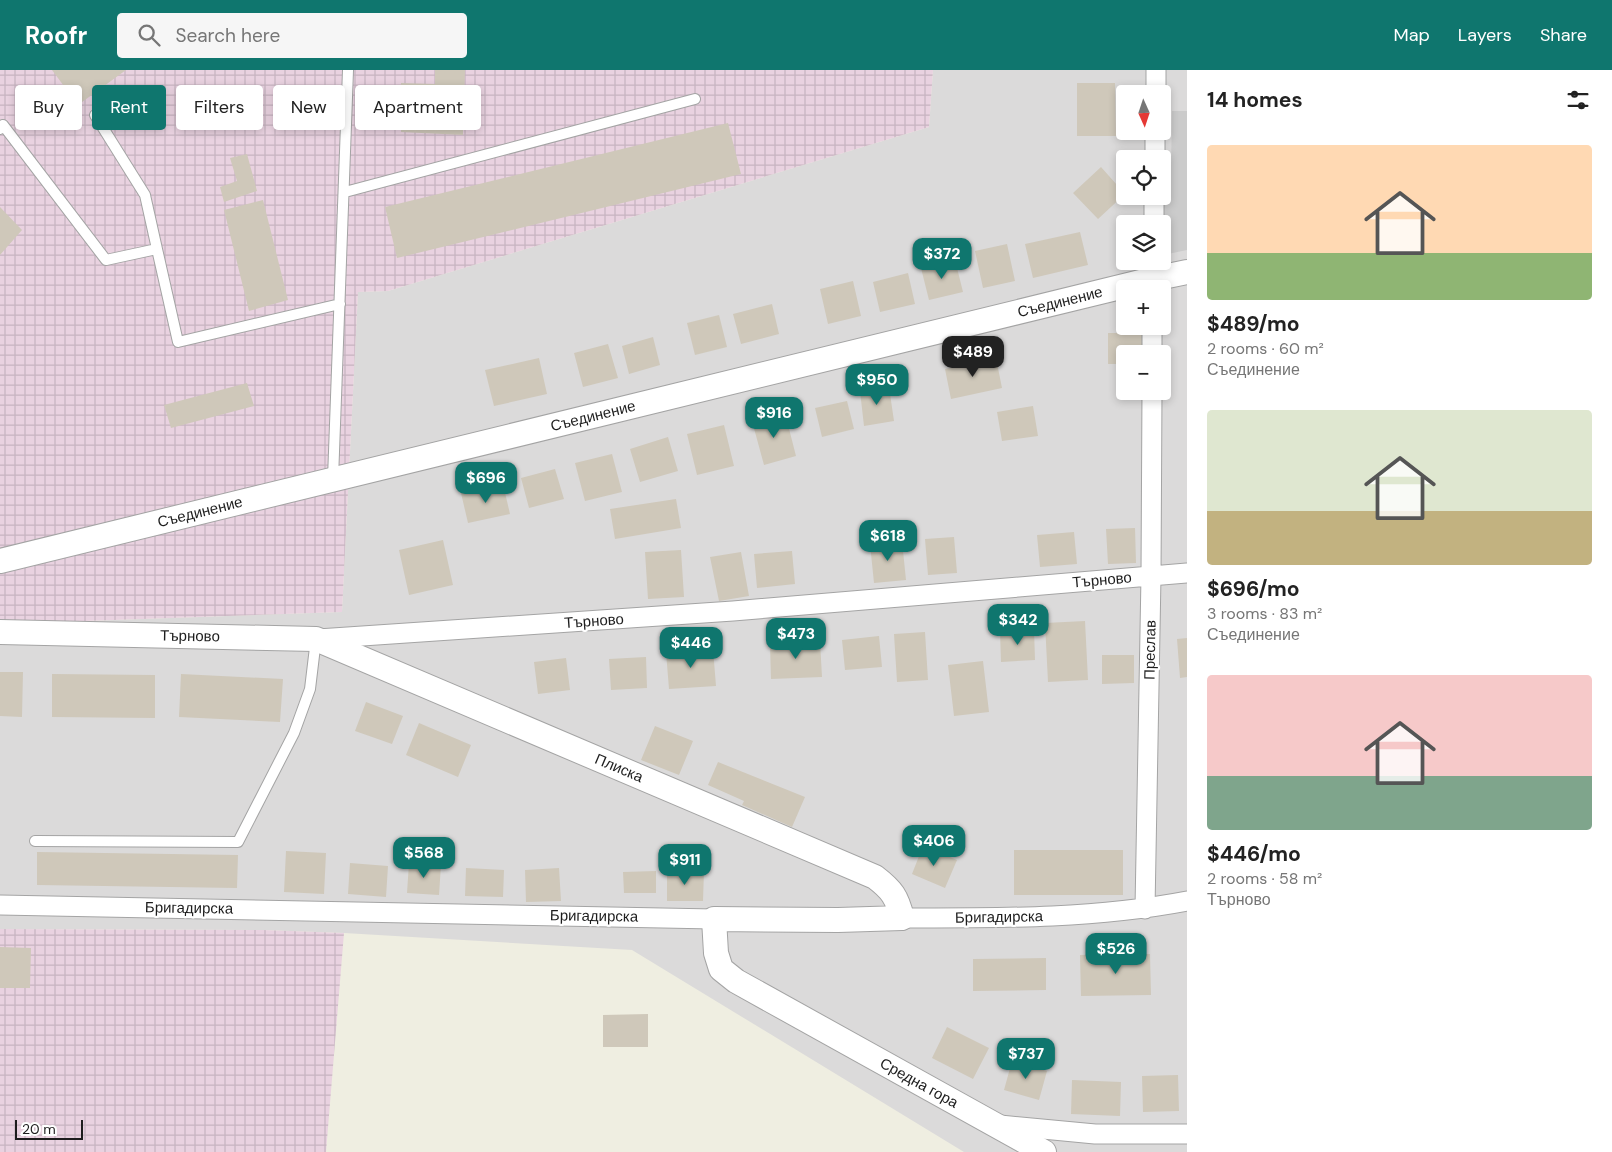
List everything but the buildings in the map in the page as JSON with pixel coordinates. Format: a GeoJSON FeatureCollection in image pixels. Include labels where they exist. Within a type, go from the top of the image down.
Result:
{"type":"FeatureCollection","features":[{"type":"Feature","properties":{"kind":"street"},"geometry":{"type":"LineString","coordinates":[[1156,70],[1156,85]]}},
{"type":"Feature","properties":{"kind":"street","name":"Съединение"},"geometry":{"type":"LineString","coordinates":[[0,561],[1153,276],[1187,272]]}},
{"type":"Feature","properties":{"kind":"street","name":"Преслав"},"geometry":{"type":"LineString","coordinates":[[1145,909],[1152,400]]}},
{"type":"Feature","properties":{"kind":"street","name":"Търново"},"geometry":{"type":"LineString","coordinates":[[0,632],[316,639],[733,611],[1187,573]]}},
{"type":"Feature","properties":{"kind":"street","name":"Плиска"},"geometry":{"type":"LineString","coordinates":[[316,639],[875,877],[890,889],[898,900],[902,918]]}},
{"type":"Feature","properties":{"kind":"street","name":"Бригадирска"},"geometry":{"type":"LineString","coordinates":[[0,905],[838,920],[1022,918],[1145,909],[1187,901]]}},
{"type":"Feature","properties":{"kind":"street","name":"Средна гора"},"geometry":{"type":"LineString","coordinates":[[714,919],[716,953],[721,969],[736,981],[996,1125],[1095,1134],[1187,1134]]}},
{"type":"Feature","properties":{"kind":"street"},"geometry":{"type":"LineString","coordinates":[[996,1125],[1044,1152]]}},
{"type":"Feature","properties":{"kind":"lane"},"geometry":{"type":"LineString","coordinates":[[333,479],[348,70]]}},
{"type":"Feature","properties":{"kind":"lane"},"geometry":{"type":"LineString","coordinates":[[345,192],[695,99]]}},
{"type":"Feature","properties":{"kind":"lane"},"geometry":{"type":"LineString","coordinates":[[0,129],[3,125],[106,260],[157,249]]}},
{"type":"Feature","properties":{"kind":"lane"},"geometry":{"type":"LineString","coordinates":[[104,130],[145,195],[178,342],[340,304]]}},
{"type":"Feature","properties":{"kind":"lane"},"geometry":{"type":"LineString","coordinates":[[34,841],[238,842],[294,733],[310,689],[316,639]]}},
{"type":"Feature","properties":{"kind":"shaded area"},"geometry":{"type":"Polygon","coordinates":[[[0,70],[933,70],[929,127],[388,291],[358,292],[342,612],[0,624],[0,70]]]}},
{"type":"Feature","properties":{"kind":"shaded area"},"geometry":{"type":"Polygon","coordinates":[[[933,70],[1187,70],[1187,1152],[964,1152],[632,950],[263,930],[0,929],[0,624],[342,612],[358,292],[388,291],[929,127],[933,70]]]}},
{"type":"Feature","properties":{"kind":"shaded area"},"geometry":{"type":"Polygon","coordinates":[[[1172,111],[1187,111],[1187,250],[1171,253],[1171,215],[1163,215],[1163,205],[1171,205],[1172,111]]]}},
{"type":"Feature","properties":{"kind":"shaded area"},"geometry":{"type":"Polygon","coordinates":[[[0,929],[263,930],[344,933],[326,1152],[0,1152],[0,929]]]}}]}
